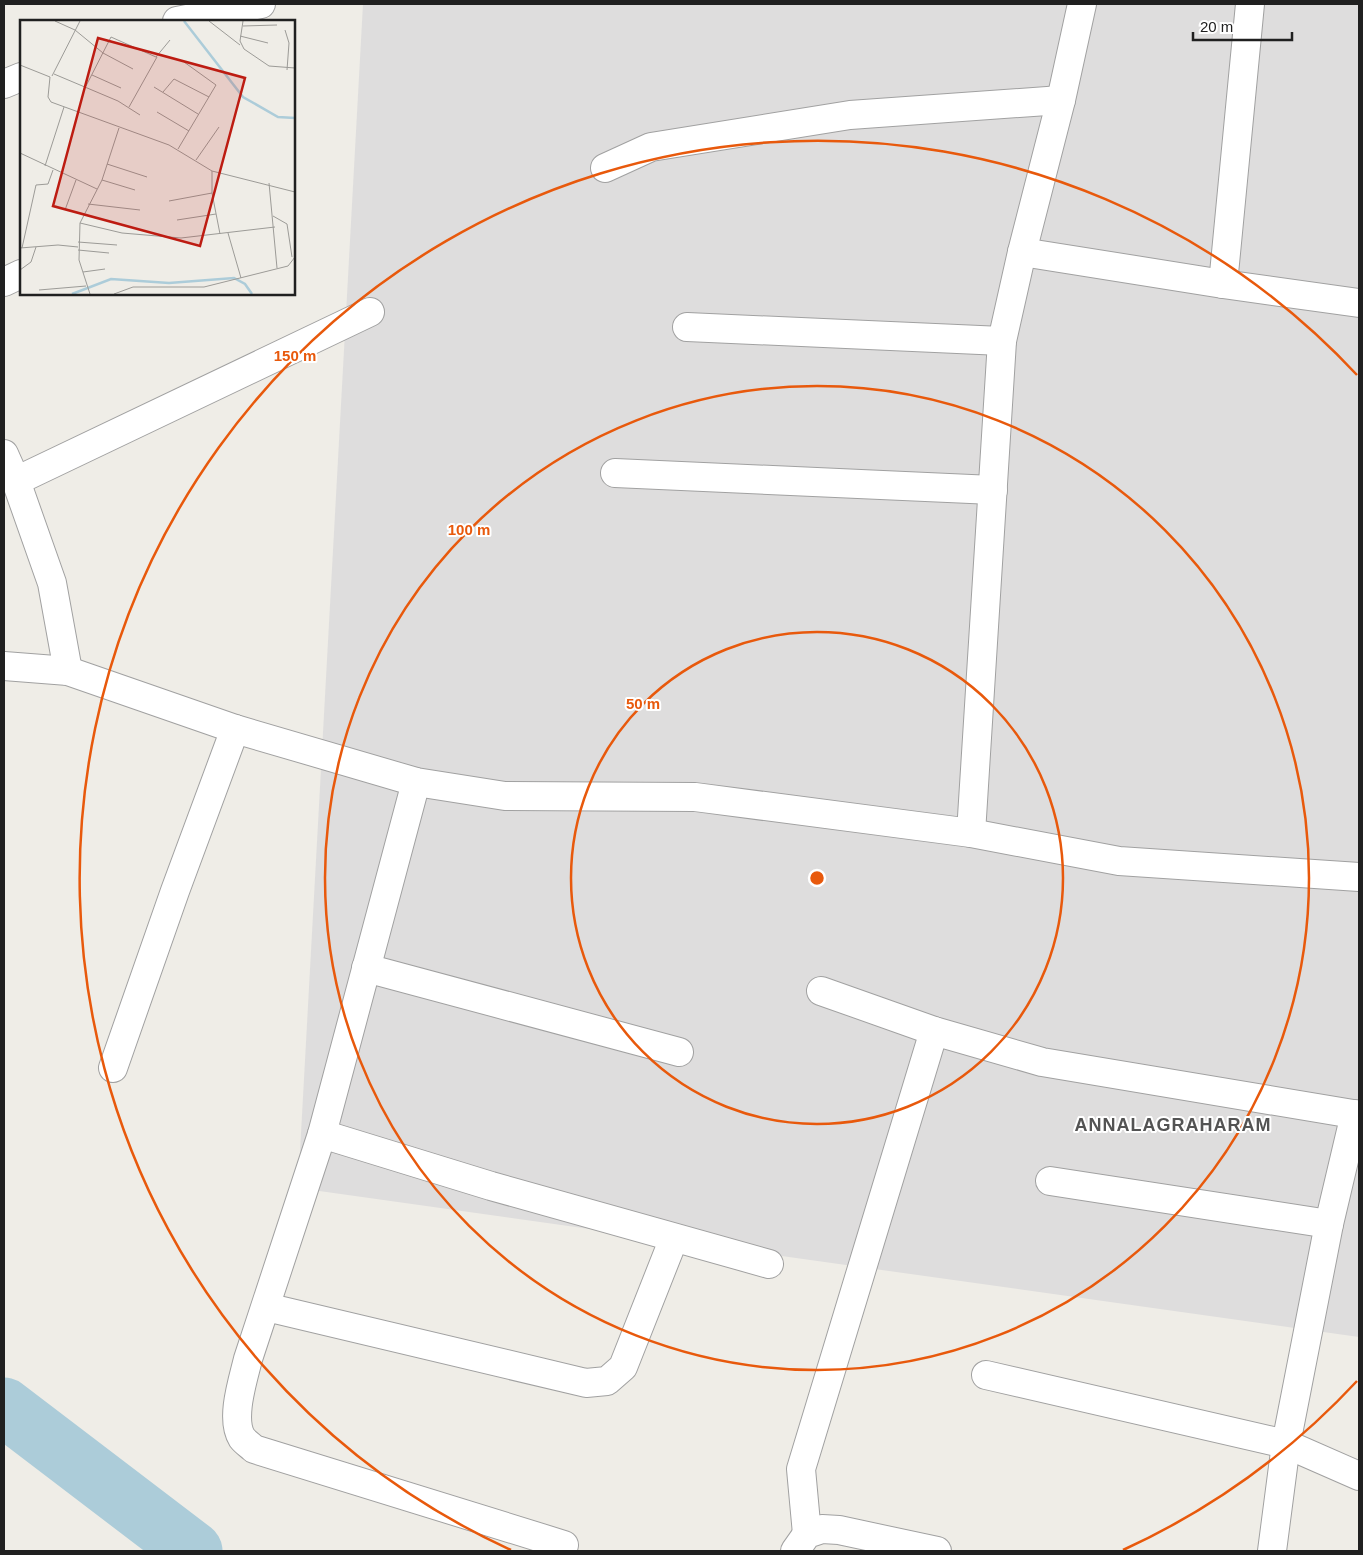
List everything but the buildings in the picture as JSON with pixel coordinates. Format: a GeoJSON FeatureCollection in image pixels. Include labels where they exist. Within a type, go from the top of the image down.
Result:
{"type":"FeatureCollection","features":[{"type":"Feature","properties":{"kind":"street"},"geometry":{"type":"LineString","coordinates":[[182,20],[262,4]]}},
{"type":"Feature","properties":{"kind":"street"},"geometry":{"type":"LineString","coordinates":[[971,833],[1002,341],[1022,252],[1061,100],[1082,4]]}},
{"type":"Feature","properties":{"kind":"street"},"geometry":{"type":"LineString","coordinates":[[1223,284],[1250,4]]}},
{"type":"Feature","properties":{"kind":"street"},"geometry":{"type":"LineString","coordinates":[[4,84],[20,77]]}},
{"type":"Feature","properties":{"kind":"street"},"geometry":{"type":"LineString","coordinates":[[605,168],[651,147],[850,115],[1061,100]]}},
{"type":"Feature","properties":{"kind":"street"},"geometry":{"type":"LineString","coordinates":[[1022,252],[1223,284],[1359,303]]}},
{"type":"Feature","properties":{"kind":"street"},"geometry":{"type":"LineString","coordinates":[[4,282],[20,274]]}},
{"type":"Feature","properties":{"kind":"street"},"geometry":{"type":"LineString","coordinates":[[16,481],[370,312]]}},
{"type":"Feature","properties":{"kind":"street"},"geometry":{"type":"LineString","coordinates":[[687,327],[1002,341]]}},
{"type":"Feature","properties":{"kind":"street"},"geometry":{"type":"LineString","coordinates":[[4,454],[16,481],[52,583],[68,671]]}},
{"type":"Feature","properties":{"kind":"street"},"geometry":{"type":"LineString","coordinates":[[614,473],[993,490]]}},
{"type":"Feature","properties":{"kind":"street"},"geometry":{"type":"LineString","coordinates":[[4,666],[68,671],[236,729],[416,782],[505,796],[695,797],[971,833],[1120,861],[1359,876]]}},
{"type":"Feature","properties":{"kind":"street"},"geometry":{"type":"LineString","coordinates":[[113,1068],[175,891],[236,729]]}},
{"type":"Feature","properties":{"kind":"street"},"geometry":{"type":"LineString","coordinates":[[416,782],[322,1134],[239,1393],[238,1420],[242,1438],[254,1449],[564,1545]]}},
{"type":"Feature","properties":{"kind":"street"},"geometry":{"type":"LineString","coordinates":[[366,968],[679,1052]]}},
{"type":"Feature","properties":{"kind":"street"},"geometry":{"type":"LineString","coordinates":[[821,991],[934,1031],[1042,1062],[1357,1114],[1329,1224],[1286,1444],[1272,1551]]}},
{"type":"Feature","properties":{"kind":"street"},"geometry":{"type":"LineString","coordinates":[[801,1543],[801,1469],[934,1031]]}},
{"type":"Feature","properties":{"kind":"street"},"geometry":{"type":"LineString","coordinates":[[322,1134],[491,1186],[769,1264]]}},
{"type":"Feature","properties":{"kind":"street"},"geometry":{"type":"LineString","coordinates":[[1050,1181],[1329,1224]]}},
{"type":"Feature","properties":{"kind":"street"},"geometry":{"type":"LineString","coordinates":[[266,1307],[586,1383],[607,1381],[622,1367],[674,1238]]}},
{"type":"Feature","properties":{"kind":"street"},"geometry":{"type":"LineString","coordinates":[[986,1375],[1286,1444],[1359,1476]]}},
{"type":"Feature","properties":{"kind":"street"},"geometry":{"type":"LineString","coordinates":[[801,1543],[822,1529],[839,1530],[937,1551]]}},
{"type":"Feature","properties":{"kind":"shaded area"},"geometry":{"type":"Polygon","coordinates":[[[363,4],[1359,4],[1359,1337],[298,1188],[363,4]]]}},
{"type":"Feature","properties":{"kind":"waterway"},"geometry":{"type":"LineString","coordinates":[[4,1407],[193,1551]]}},
{"type":"Feature","properties":{"kind":"district","name":"ANNALAGRAHARAM"},"geometry":{"type":"Point","coordinates":[1173,1125]}}]}
